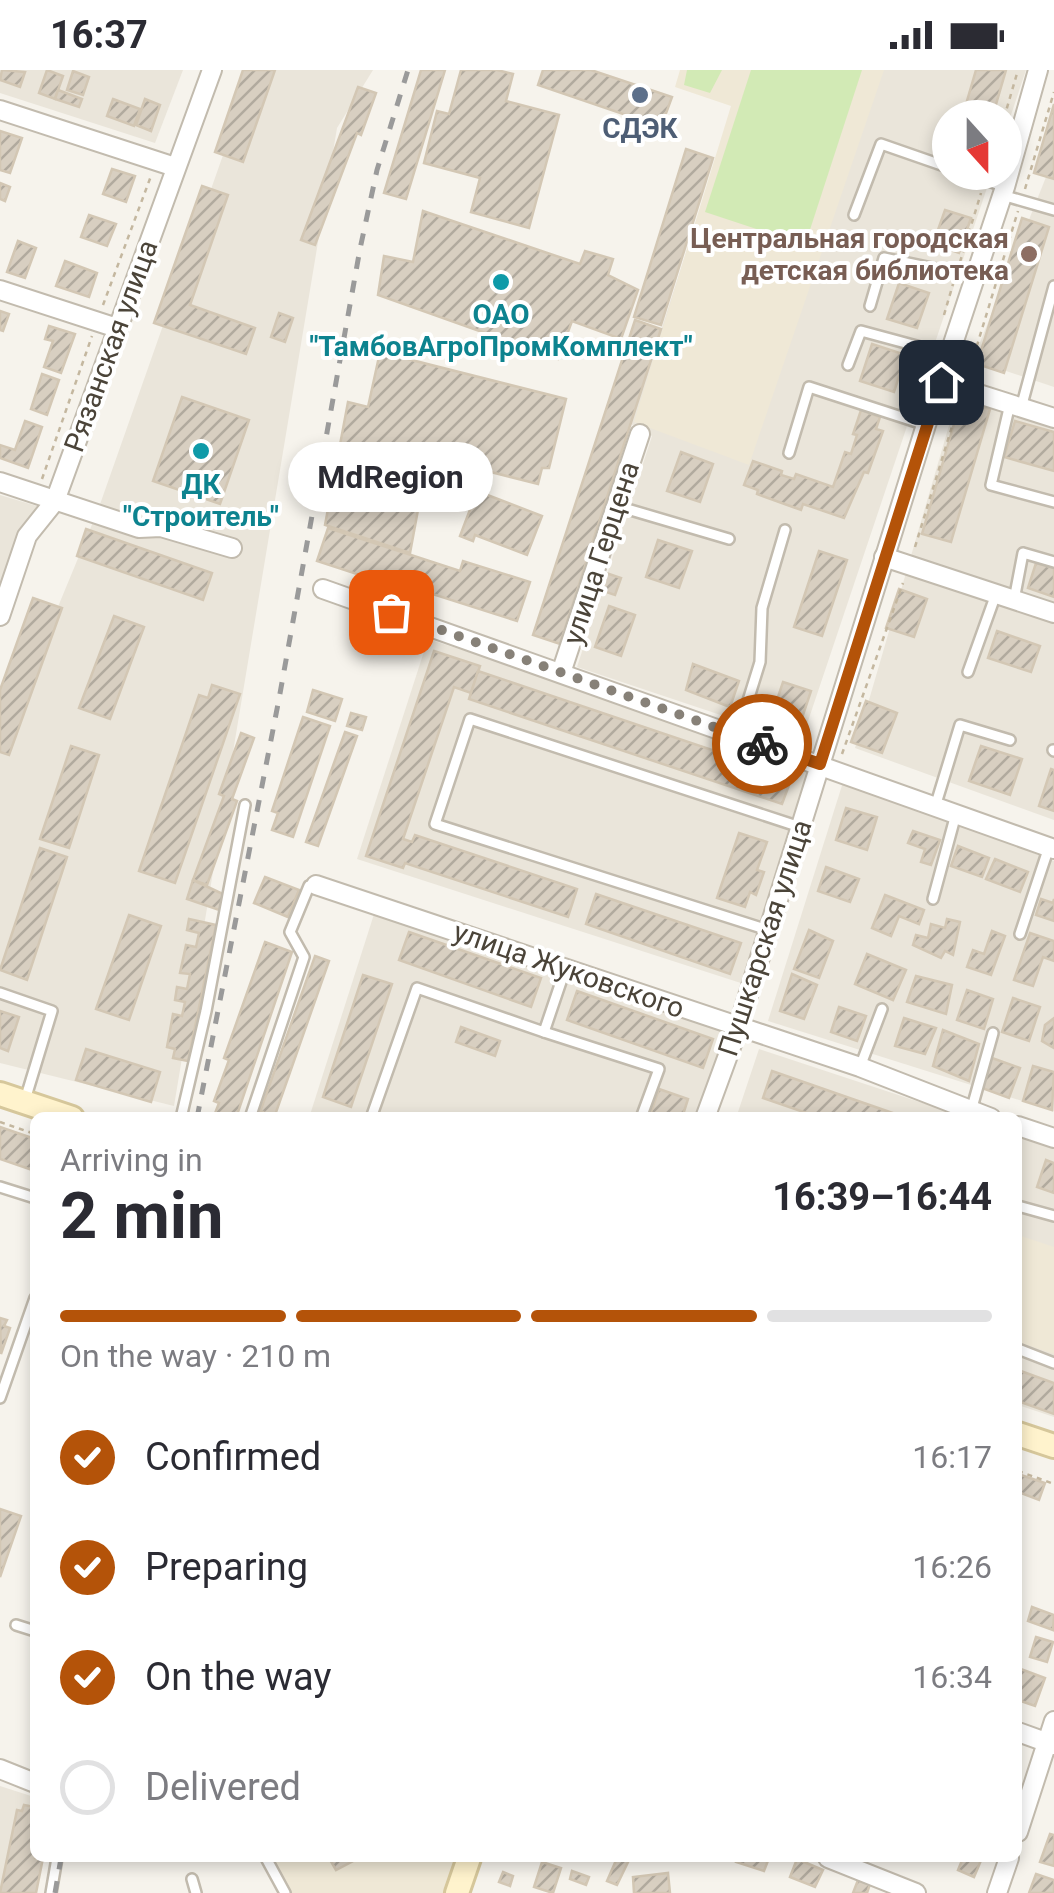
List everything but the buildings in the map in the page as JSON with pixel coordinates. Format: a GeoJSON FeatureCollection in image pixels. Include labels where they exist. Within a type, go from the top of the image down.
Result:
{"type":"FeatureCollection","features":[{"type":"Feature","properties":{"kind":"main road"},"geometry":{"type":"LineString","coordinates":[[0,1094],[54,1112]]}},
{"type":"Feature","properties":{"kind":"main road"},"geometry":{"type":"LineString","coordinates":[[1022,1435],[1054,1446]]}},
{"type":"Feature","properties":{"kind":"main road"},"geometry":{"type":"LineString","coordinates":[[457,1893],[468,1862]]}},
{"type":"Feature","properties":{"kind":"street","name":"Рязанская улица"},"geometry":{"type":"LineString","coordinates":[[0,616],[27,536],[55,501],[212,70]]}},
{"type":"Feature","properties":{"kind":"street","name":"Пушкарская улица"},"geometry":{"type":"LineString","coordinates":[[707,1112],[738,1028],[800,828],[828,767],[884,557],[1003,191],[1038,70]]}},
{"type":"Feature","properties":{"kind":"street"},"geometry":{"type":"LineString","coordinates":[[0,110],[175,167]]}},
{"type":"Feature","properties":{"kind":"street"},"geometry":{"type":"LineString","coordinates":[[0,290],[117,328]]}},
{"type":"Feature","properties":{"kind":"street"},"geometry":{"type":"LineString","coordinates":[[941,382],[1054,418]]}},
{"type":"Feature","properties":{"kind":"street","name":"улица Герцена"},"geometry":{"type":"LineString","coordinates":[[561,673],[640,434]]}},
{"type":"Feature","properties":{"kind":"street"},"geometry":{"type":"LineString","coordinates":[[0,482],[138,528],[161,527],[232,548]]}},
{"type":"Feature","properties":{"kind":"street"},"geometry":{"type":"LineString","coordinates":[[884,557],[1054,613]]}},
{"type":"Feature","properties":{"kind":"street"},"geometry":{"type":"LineString","coordinates":[[324,588],[1052,848]]}},
{"type":"Feature","properties":{"kind":"street","name":"улица Жуковского"},"geometry":{"type":"LineString","coordinates":[[316,885],[860,1067],[971,1111]]}},
{"type":"Feature","properties":{"kind":"street"},"geometry":{"type":"LineString","coordinates":[[1022,1127],[1053,1135]]}},
{"type":"Feature","properties":{"kind":"street"},"geometry":{"type":"LineString","coordinates":[[1022,1821],[1051,1744],[1054,1721]]}},
{"type":"Feature","properties":{"kind":"street"},"geometry":{"type":"LineString","coordinates":[[1022,1733],[1051,1744]]}},
{"type":"Feature","properties":{"kind":"street"},"geometry":{"type":"LineString","coordinates":[[0,1769],[30,1781]]}},
{"type":"Feature","properties":{"kind":"street"},"geometry":{"type":"LineString","coordinates":[[838,1862],[916,1893]]}},
{"type":"Feature","properties":{"kind":"street"},"geometry":{"type":"LineString","coordinates":[[997,1893],[1008,1862]]}},
{"type":"Feature","properties":{"kind":"lane"},"geometry":{"type":"LineString","coordinates":[[854,216],[881,144],[932,162]]}},
{"type":"Feature","properties":{"kind":"lane"},"geometry":{"type":"LineString","coordinates":[[1003,191],[1054,210]]}},
{"type":"Feature","properties":{"kind":"lane"},"geometry":{"type":"LineString","coordinates":[[870,306],[884,258],[975,278]]}},
{"type":"Feature","properties":{"kind":"lane"},"geometry":{"type":"LineString","coordinates":[[1054,286],[991,484],[1054,502]]}},
{"type":"Feature","properties":{"kind":"lane"},"geometry":{"type":"LineString","coordinates":[[848,365],[861,331],[950,355]]}},
{"type":"Feature","properties":{"kind":"lane"},"geometry":{"type":"LineString","coordinates":[[789,453],[808,387],[926,425]]}},
{"type":"Feature","properties":{"kind":"lane"},"geometry":{"type":"LineString","coordinates":[[616,506],[729,539]]}},
{"type":"Feature","properties":{"kind":"lane"},"geometry":{"type":"LineString","coordinates":[[737,736],[760,662],[762,608],[785,530]]}},
{"type":"Feature","properties":{"kind":"lane"},"geometry":{"type":"LineString","coordinates":[[968,672],[1023,553],[1054,562]]}},
{"type":"Feature","properties":{"kind":"lane"},"geometry":{"type":"LineString","coordinates":[[768,930],[434,824],[470,720],[800,828]]}},
{"type":"Feature","properties":{"kind":"lane"},"geometry":{"type":"LineString","coordinates":[[935,807],[960,725],[1010,740]]}},
{"type":"Feature","properties":{"kind":"lane"},"geometry":{"type":"LineString","coordinates":[[182,1112],[210,992],[245,805]]}},
{"type":"Feature","properties":{"kind":"lane"},"geometry":{"type":"LineString","coordinates":[[933,899],[956,814]]}},
{"type":"Feature","properties":{"kind":"lane"},"geometry":{"type":"LineString","coordinates":[[1020,934],[1052,848]]}},
{"type":"Feature","properties":{"kind":"lane"},"geometry":{"type":"LineString","coordinates":[[252,1112],[304,957],[290,932],[309,886],[316,885]]}},
{"type":"Feature","properties":{"kind":"lane"},"geometry":{"type":"LineString","coordinates":[[544,1032],[566,968]]}},
{"type":"Feature","properties":{"kind":"lane"},"geometry":{"type":"LineString","coordinates":[[374,1112],[416,988],[658,1069],[643,1112]]}},
{"type":"Feature","properties":{"kind":"lane"},"geometry":{"type":"LineString","coordinates":[[0,993],[52,1011],[24,1102]]}},
{"type":"Feature","properties":{"kind":"lane"},"geometry":{"type":"LineString","coordinates":[[860,1067],[882,1009]]}},
{"type":"Feature","properties":{"kind":"lane"},"geometry":{"type":"LineString","coordinates":[[971,1111],[993,1033]]}},
{"type":"Feature","properties":{"kind":"lane"},"geometry":{"type":"LineString","coordinates":[[0,1187],[30,1196]]}},
{"type":"Feature","properties":{"kind":"lane"},"geometry":{"type":"LineString","coordinates":[[1022,1207],[1054,1216]]}},
{"type":"Feature","properties":{"kind":"lane"},"geometry":{"type":"LineString","coordinates":[[0,1398],[30,1312]]}},
{"type":"Feature","properties":{"kind":"lane"},"geometry":{"type":"LineString","coordinates":[[1022,1351],[1054,1363]]}},
{"type":"Feature","properties":{"kind":"lane"},"geometry":{"type":"LineString","coordinates":[[16,1625],[30,1629]]}},
{"type":"Feature","properties":{"kind":"lane"},"geometry":{"type":"LineString","coordinates":[[51,1893],[56,1862]]}},
{"type":"Feature","properties":{"kind":"lane"},"geometry":{"type":"LineString","coordinates":[[268,1862],[285,1893]]}},
{"type":"Feature","properties":{"kind":"lane"},"geometry":{"type":"LineString","coordinates":[[192,1879],[196,1893]]}},
{"type":"Feature","properties":{"kind":"path"},"geometry":{"type":"LineString","coordinates":[[1009,100],[1018,70]]}},
{"type":"Feature","properties":{"kind":"path"},"geometry":{"type":"LineString","coordinates":[[828,767],[910,566],[1054,92]]}},
{"type":"Feature","properties":{"kind":"path"},"geometry":{"type":"LineString","coordinates":[[0,1122],[30,1132]]}},
{"type":"Feature","properties":{"kind":"path"},"geometry":{"type":"LineString","coordinates":[[1022,1472],[1054,1484]]}},
{"type":"Feature","properties":{"kind":"shaded area"},"geometry":{"type":"Polygon","coordinates":[[[0,70],[183,70],[155,143],[0,93],[0,70]]]}},
{"type":"Feature","properties":{"kind":"shaded area"},"geometry":{"type":"Polygon","coordinates":[[[253,70],[373,70],[337,128],[174,1106],[0,1063],[0,747],[98,510],[253,70]]]}},
{"type":"Feature","properties":{"kind":"shaded area"},"geometry":{"type":"Polygon","coordinates":[[[680,70],[884,70],[749,465],[634,422],[731,106],[675,87],[680,70]]]}},
{"type":"Feature","properties":{"kind":"shaded area"},"geometry":{"type":"Polygon","coordinates":[[[722,70],[1026,70],[1016,100],[932,100],[932,190],[986,190],[801,742],[577,667],[652,436],[631,424],[742,78],[722,70]]]}},
{"type":"Feature","properties":{"kind":"shaded area"},"geometry":{"type":"Polygon","coordinates":[[[1054,157],[1054,387],[973,360],[1054,157]]]}},
{"type":"Feature","properties":{"kind":"shaded area"},"geometry":{"type":"Polygon","coordinates":[[[957,398],[1054,429],[1054,820],[855,748],[957,398]]]}},
{"type":"Feature","properties":{"kind":"shaded area"},"geometry":{"type":"Polygon","coordinates":[[[0,495],[40,507],[0,623],[0,495]]]}},
{"type":"Feature","properties":{"kind":"shaded area"},"geometry":{"type":"Polygon","coordinates":[[[428,639],[819,764],[747,985],[357,859],[428,639]]]}},
{"type":"Feature","properties":{"kind":"shaded area"},"geometry":{"type":"Polygon","coordinates":[[[844,779],[1054,861],[1054,1111],[768,1021],[844,779]]]}},
{"type":"Feature","properties":{"kind":"shaded area"},"geometry":{"type":"Polygon","coordinates":[[[375,911],[727,1024],[699,1112],[311,1112],[375,911]]]}},
{"type":"Feature","properties":{"kind":"shaded area"},"geometry":{"type":"Polygon","coordinates":[[[759,1049],[950,1112],[738,1112],[759,1049]]]}},
{"type":"Feature","properties":{"kind":"shaded area"},"geometry":{"type":"Polygon","coordinates":[[[1022,1136],[1054,1147],[1054,1417],[1022,1406],[1022,1136]]]}},
{"type":"Feature","properties":{"kind":"shaded area"},"geometry":{"type":"Polygon","coordinates":[[[1022,1236],[1054,1247],[1054,1354],[1022,1343],[1022,1236]]]}},
{"type":"Feature","properties":{"kind":"shaded area"},"geometry":{"type":"Polygon","coordinates":[[[0,1786],[30,1796],[30,1803],[17,1893],[0,1893],[0,1786]]]}},
{"type":"Feature","properties":{"kind":"shaded area"},"geometry":{"type":"Polygon","coordinates":[[[274,1862],[455,1862],[445,1893],[290,1893],[274,1862]]]}},
{"type":"Feature","properties":{"kind":"green space"},"geometry":{"type":"Polygon","coordinates":[[[687,70],[722,70],[710,93],[684,85],[687,70]]]}},
{"type":"Feature","properties":{"kind":"green space"},"geometry":{"type":"Polygon","coordinates":[[[751,70],[862,70],[805,245],[705,212],[751,70]]]}},
{"type":"Feature","properties":{"kind":"railway"},"geometry":{"type":"LineString","coordinates":[[198,1112],[279,699],[360,249],[377,170],[408,70]]}},
{"type":"Feature","properties":{"kind":"railway"},"geometry":{"type":"LineString","coordinates":[[55,1893],[60,1862]]}},
{"type":"Feature","properties":{"kind":"way so far"},"geometry":{"type":"LineString","coordinates":[[391,612],[762,744]]}},
{"type":"Feature","properties":{"kind":"place","name":"СДЭК"},"geometry":{"type":"Point","coordinates":[640,95]}},
{"type":"Feature","properties":{"kind":"place","name":"Центральная городская детская библиотека"},"geometry":{"type":"Point","coordinates":[1029,254]}},
{"type":"Feature","properties":{"kind":"place","name":"ОАО \"ТамбовАгроПромКомплект\""},"geometry":{"type":"Point","coordinates":[501,282]}},
{"type":"Feature","properties":{"kind":"place","name":"ДК \"Строитель\""},"geometry":{"type":"Point","coordinates":[201,451]}},
{"type":"Feature","properties":{"kind":"place","name":"MdRegion"},"geometry":{"type":"Point","coordinates":[391,612]}},
{"type":"Feature","properties":{"kind":"route"},"geometry":{"type":"LineString","coordinates":[[762,744],[820,764],[941,382]]}}]}
